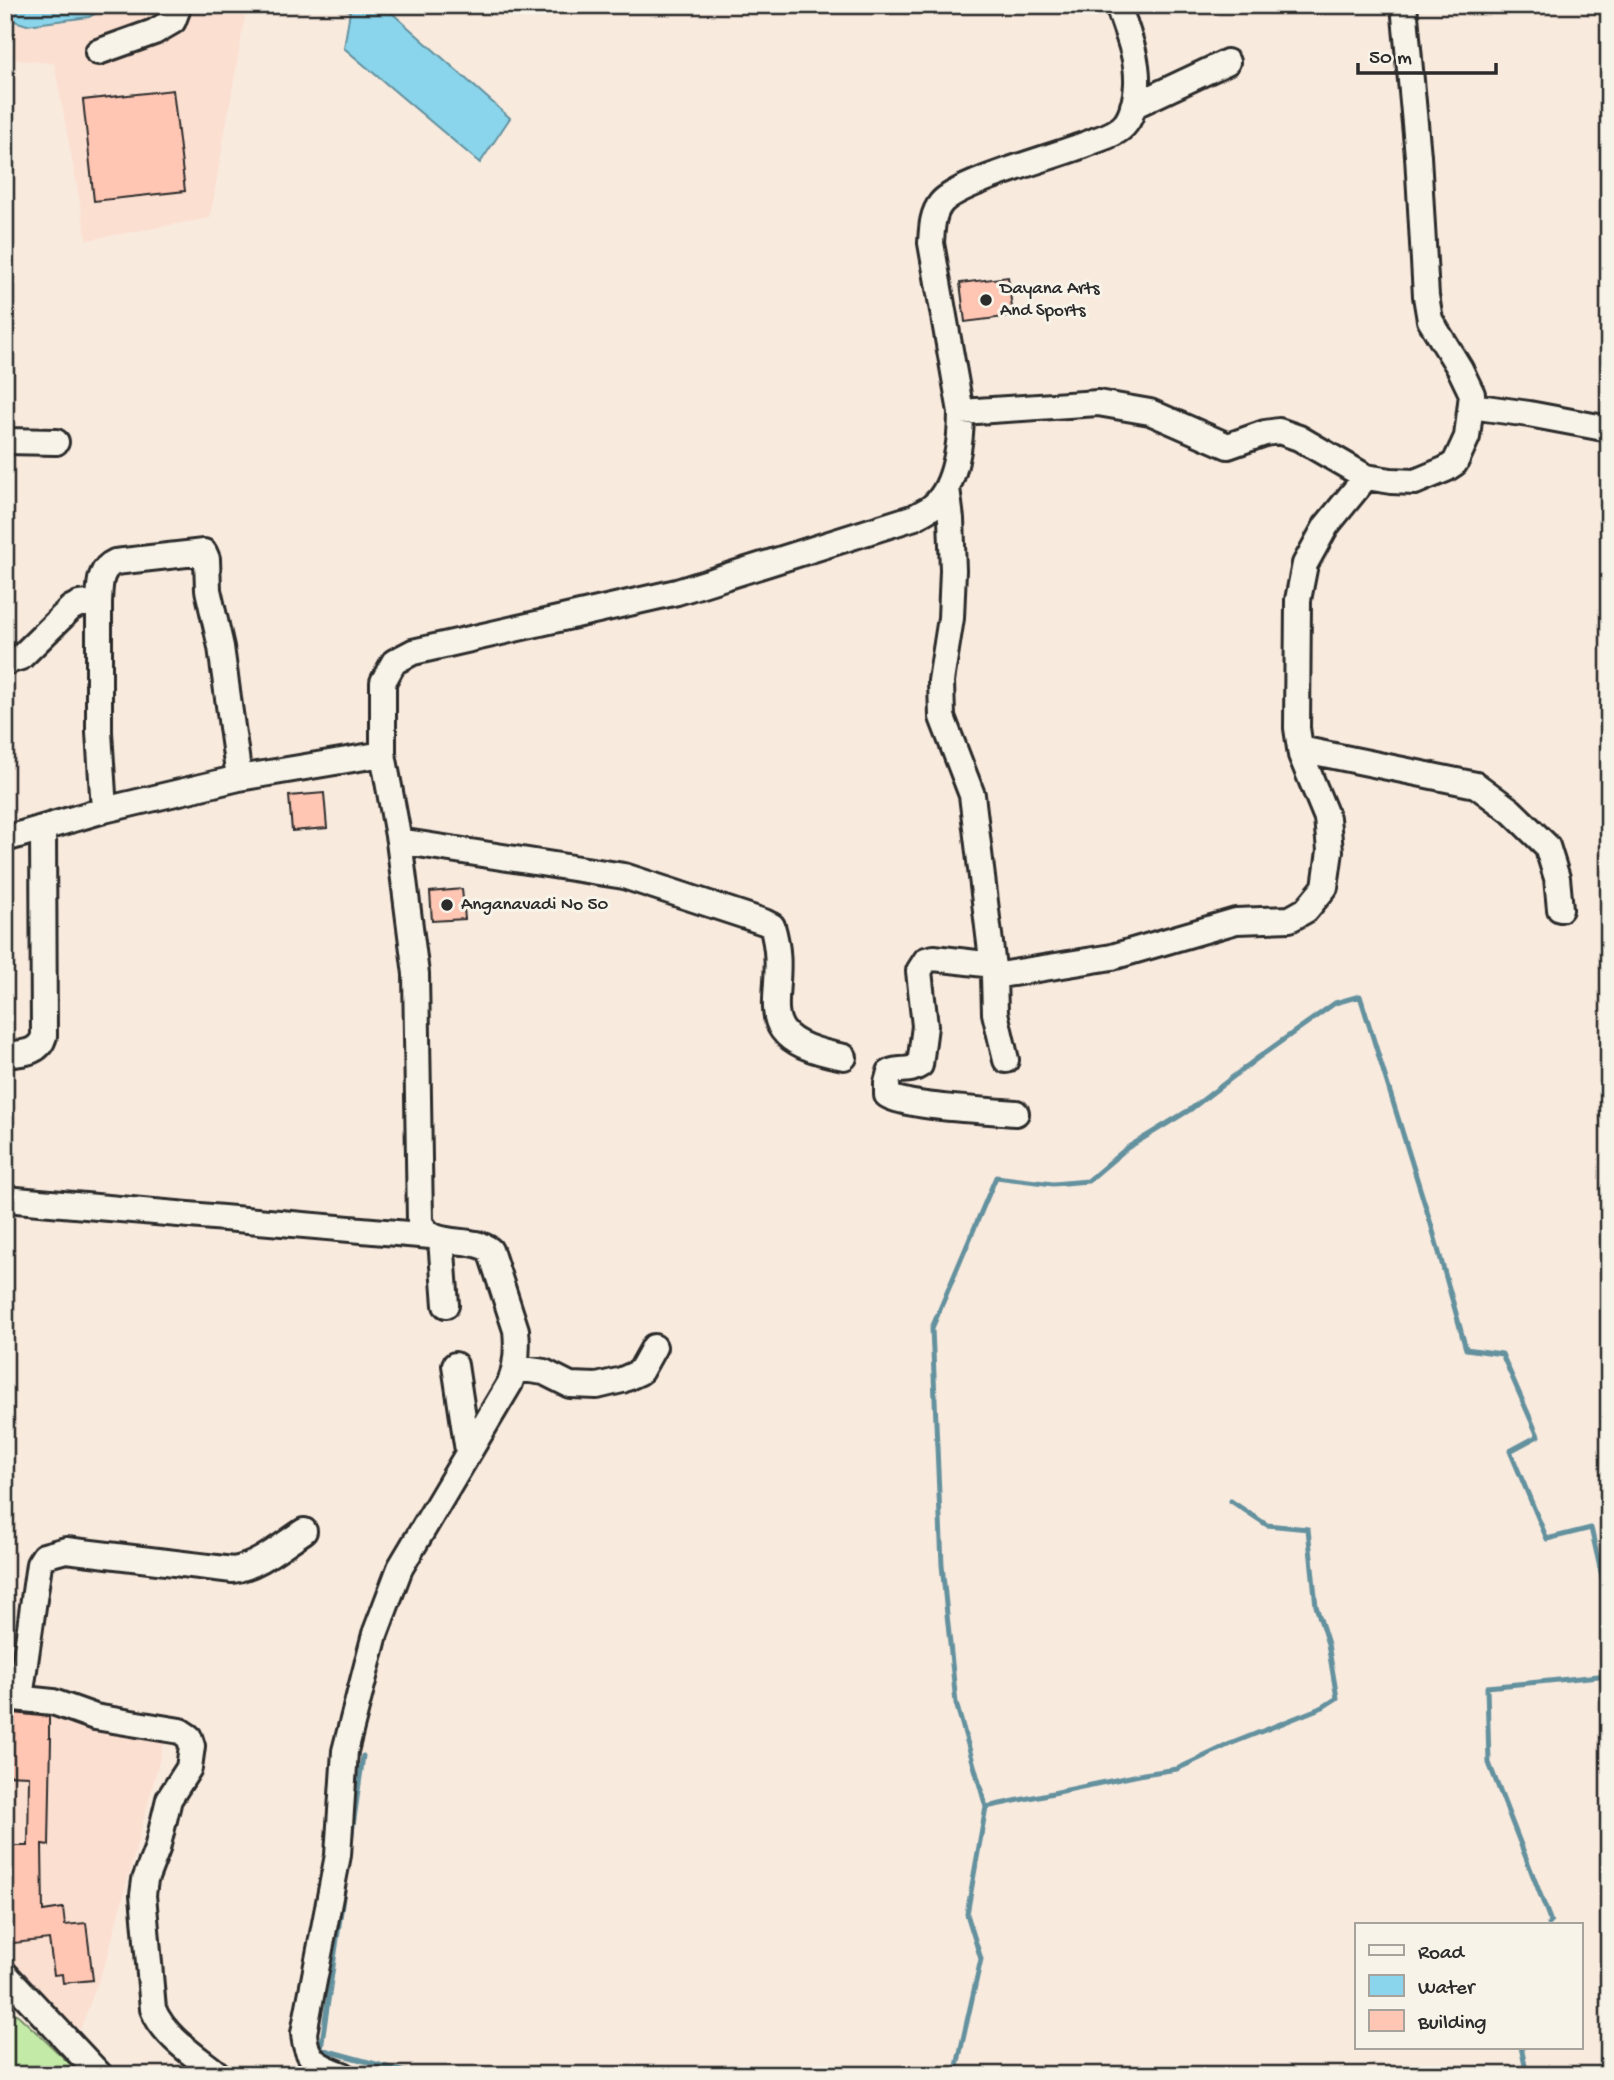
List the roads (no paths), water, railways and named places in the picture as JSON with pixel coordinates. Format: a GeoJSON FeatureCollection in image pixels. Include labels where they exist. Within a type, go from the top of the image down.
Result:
{"type":"FeatureCollection","features":[{"type":"Feature","properties":{"kind":"street"},"geometry":{"type":"LineString","coordinates":[[98,52],[154,32],[173,22],[179,5]]}},
{"type":"Feature","properties":{"kind":"street"},"geometry":{"type":"LineString","coordinates":[[446,1305],[436,1238],[423,1227],[419,1214],[416,974],[399,841],[383,754],[383,682],[394,662],[403,657],[462,640],[677,592],[915,517],[934,505],[947,488],[961,437],[961,412],[931,243],[933,218],[942,202],[964,187],[1074,150],[1114,133],[1126,123],[1133,106],[1137,82],[1133,52],[1118,5]]}},
{"type":"Feature","properties":{"kind":"street"},"geometry":{"type":"LineString","coordinates":[[961,412],[1098,403],[1150,412],[1228,446],[1279,431],[1299,438],[1366,477],[1391,481],[1415,482],[1455,463],[1467,437],[1472,394],[1430,320],[1404,5]]}},
{"type":"Feature","properties":{"kind":"street"},"geometry":{"type":"LineString","coordinates":[[1133,106],[1227,62]]}},
{"type":"Feature","properties":{"kind":"street"},"geometry":{"type":"LineString","coordinates":[[1471,407],[1530,414],[1609,429]]}},
{"type":"Feature","properties":{"kind":"street"},"geometry":{"type":"LineString","coordinates":[[5,441],[56,442]]}},
{"type":"Feature","properties":{"kind":"street"},"geometry":{"type":"LineString","coordinates":[[1016,1113],[932,1105],[894,1099],[887,1095],[890,1072],[898,1069],[912,1070],[920,1065],[925,1026],[919,971],[926,961],[934,958],[993,970],[1112,957],[1236,921],[1290,919],[1306,910],[1325,887],[1330,851],[1327,818],[1300,749],[1296,716],[1298,600],[1305,564],[1326,527],[1366,477]]}},
{"type":"Feature","properties":{"kind":"street"},"geometry":{"type":"LineString","coordinates":[[947,488],[953,570],[951,618],[941,681],[942,717],[972,795],[993,970],[995,1013],[1006,1060]]}},
{"type":"Feature","properties":{"kind":"street"},"geometry":{"type":"LineString","coordinates":[[104,810],[99,732],[99,602],[101,576],[108,565],[116,562],[197,551],[206,553],[208,590],[221,647],[239,778]]}},
{"type":"Feature","properties":{"kind":"street"},"geometry":{"type":"LineString","coordinates":[[5,662],[21,657],[71,608],[79,604],[99,602]]}},
{"type":"Feature","properties":{"kind":"street"},"geometry":{"type":"LineString","coordinates":[[1300,749],[1476,785],[1511,811],[1547,846],[1557,878],[1560,909]]}},
{"type":"Feature","properties":{"kind":"street"},"geometry":{"type":"LineString","coordinates":[[5,839],[104,810],[239,778],[383,754]]}},
{"type":"Feature","properties":{"kind":"street"},"geometry":{"type":"LineString","coordinates":[[5,1055],[33,1050],[42,1042],[44,1036],[43,830]]}},
{"type":"Feature","properties":{"kind":"street"},"geometry":{"type":"LineString","coordinates":[[399,841],[624,876],[764,922],[772,926],[776,938],[776,1014],[780,1029],[794,1042],[844,1058]]}},
{"type":"Feature","properties":{"kind":"street"},"geometry":{"type":"LineString","coordinates":[[5,1199],[474,1242],[486,1247],[493,1254],[516,1330],[516,1368],[510,1383],[400,1568],[375,1634],[345,1751],[338,1854],[304,2034],[305,2048],[311,2058],[321,2067],[343,2075]]}},
{"type":"Feature","properties":{"kind":"street"},"geometry":{"type":"LineString","coordinates":[[516,1368],[544,1372],[570,1385],[597,1386],[640,1372],[654,1347]]}},
{"type":"Feature","properties":{"kind":"street"},"geometry":{"type":"LineString","coordinates":[[455,1365],[468,1451]]}},
{"type":"Feature","properties":{"kind":"street"},"geometry":{"type":"LineString","coordinates":[[219,2075],[185,2048],[156,2017],[148,1962],[143,1895],[145,1880],[157,1849],[169,1799],[189,1769],[192,1746],[189,1737],[172,1729],[95,1717],[53,1702],[13,1698],[40,1564],[44,1556],[66,1550],[233,1570],[256,1563],[304,1531]]}},
{"type":"Feature","properties":{"kind":"street"},"geometry":{"type":"LineString","coordinates":[[5,1975],[100,2075]]}},
{"type":"Feature","properties":{"kind":"water"},"geometry":{"type":"Polygon","coordinates":[[[5,5],[111,5],[89,17],[27,25],[5,18],[5,5]]]}},
{"type":"Feature","properties":{"kind":"water"},"geometry":{"type":"Polygon","coordinates":[[[337,5],[383,5],[510,118],[480,163],[344,48],[350,11],[337,5]]]}},
{"type":"Feature","properties":{"kind":"waterway"},"geometry":{"type":"LineString","coordinates":[[955,2075],[981,1959],[967,1914],[986,1807],[956,1703],[942,1565],[932,1328],[996,1177],[1053,1184],[1088,1181],[1127,1148],[1191,1109],[1335,1003],[1360,996],[1431,1224],[1466,1349],[1502,1354],[1538,1436],[1510,1451],[1547,1539],[1591,1528],[1609,1608]]}},
{"type":"Feature","properties":{"kind":"waterway"},"geometry":{"type":"LineString","coordinates":[[986,1807],[1177,1769],[1230,1744],[1323,1707],[1337,1698],[1328,1644],[1316,1606],[1308,1529],[1267,1525],[1231,1501]]}},
{"type":"Feature","properties":{"kind":"waterway"},"geometry":{"type":"LineString","coordinates":[[1550,1923],[1489,1763],[1487,1687],[1609,1675]]}},
{"type":"Feature","properties":{"kind":"waterway"},"geometry":{"type":"LineString","coordinates":[[351,1840],[363,1756]]}},
{"type":"Feature","properties":{"kind":"waterway"},"geometry":{"type":"LineString","coordinates":[[345,1884],[321,2049],[405,2072],[407,2075]]}},
{"type":"Feature","properties":{"kind":"waterway"},"geometry":{"type":"LineString","coordinates":[[1521,2048],[1527,2075]]}},
{"type":"Feature","properties":{"kind":"place","name":"Dayana Arts And Sports"},"geometry":{"type":"Point","coordinates":[986,300]}},
{"type":"Feature","properties":{"kind":"place","name":"Anganavadi No 50"},"geometry":{"type":"Point","coordinates":[447,905]}}]}
